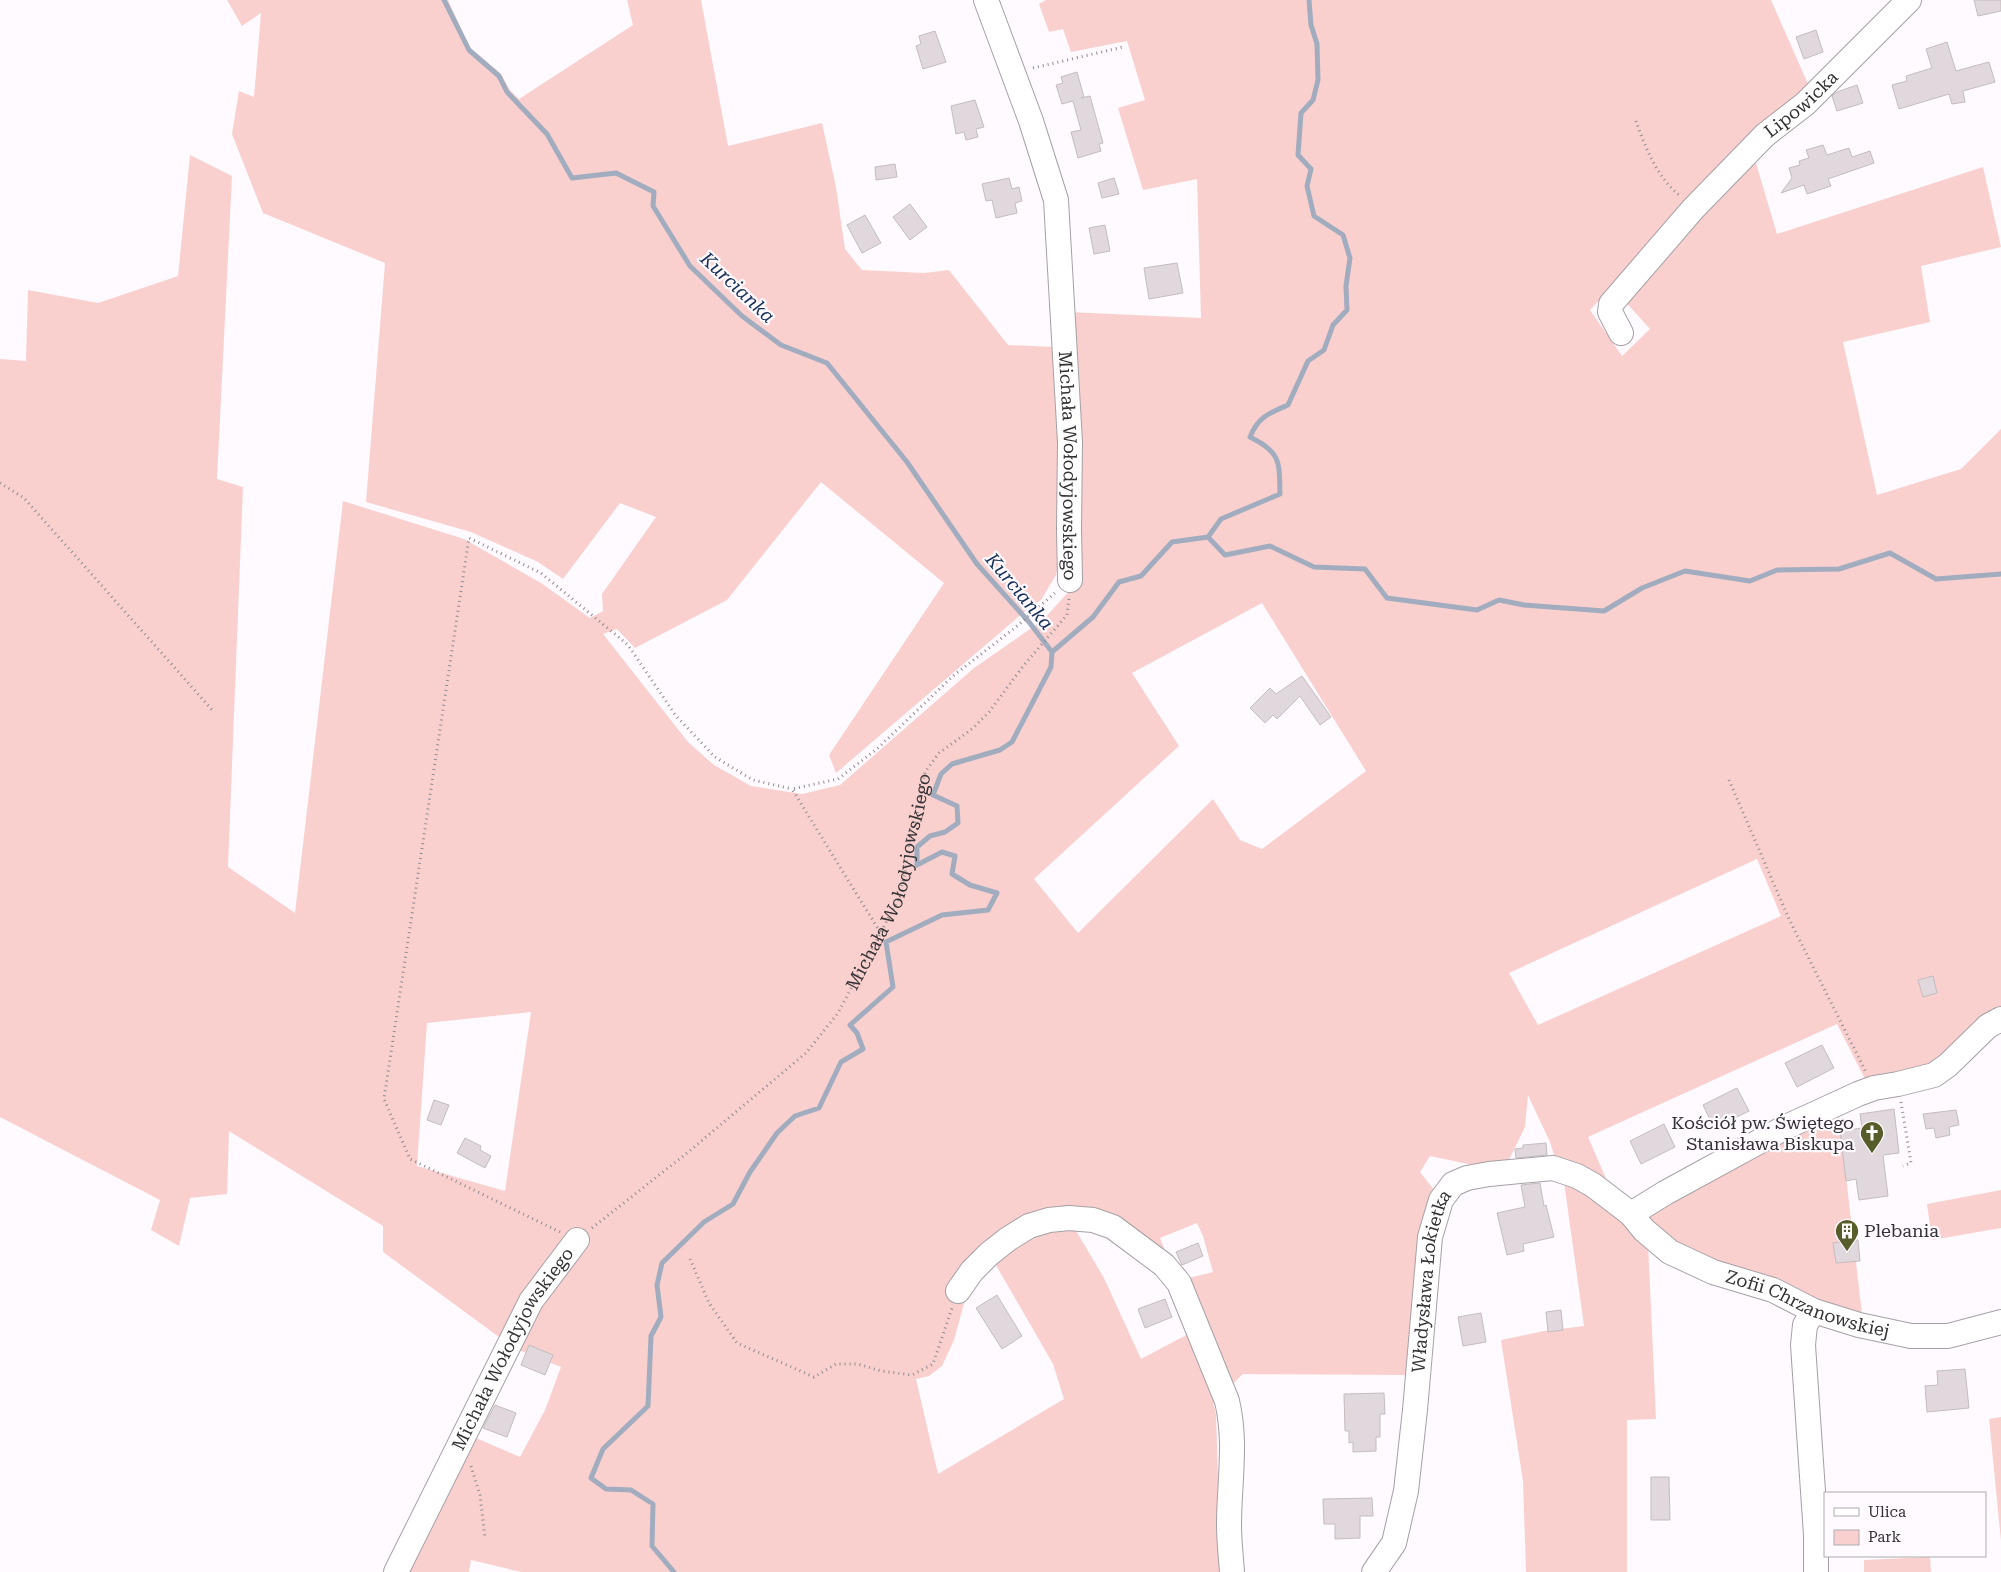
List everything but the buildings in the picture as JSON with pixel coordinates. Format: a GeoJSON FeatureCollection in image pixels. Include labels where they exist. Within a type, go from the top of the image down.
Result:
{"type":"FeatureCollection","features":[{"type":"Feature","properties":{"kind":"street","name":"Michała Wołodyjowskiego"},"geometry":{"type":"LineString","coordinates":[[986,0],[1052,182],[1056,200],[1070,442],[1070,580]]}},
{"type":"Feature","properties":{"kind":"street","name":"Lipowicka"},"geometry":{"type":"LineString","coordinates":[[1621,333],[1610,312],[1611,304],[1693,209],[1765,135],[1805,104],[1909,0]]}},
{"type":"Feature","properties":{"kind":"street"},"geometry":{"type":"LineString","coordinates":[[1631,1214],[1665,1193],[1786,1127],[1874,1088],[1898,1084],[1934,1074],[1948,1065],[1988,1026],[2001,1019]]}},
{"type":"Feature","properties":{"kind":"street","name":"Władysława Łokietka"},"geometry":{"type":"LineString","coordinates":[[1374,1572],[1394,1543],[1406,1491],[1430,1237],[1440,1200],[1453,1184],[1466,1178],[1553,1168],[1585,1180],[1631,1214]]}},
{"type":"Feature","properties":{"kind":"street","name":"Zofii Chrzanowskiej"},"geometry":{"type":"LineString","coordinates":[[1631,1214],[1644,1230],[1670,1252],[1713,1272],[1773,1290],[1814,1311],[1859,1325],[1911,1336],[1948,1336],[2001,1322]]}},
{"type":"Feature","properties":{"kind":"street"},"geometry":{"type":"LineString","coordinates":[[958,1291],[972,1271],[1008,1239],[1029,1226],[1049,1220],[1069,1218],[1093,1220],[1113,1227],[1164,1265],[1180,1283],[1227,1401],[1231,1420],[1233,1447],[1229,1526],[1232,1572]]}},
{"type":"Feature","properties":{"kind":"street","name":"Michała Wołodyjowskiego"},"geometry":{"type":"LineString","coordinates":[[396,1572],[531,1301],[577,1240]]}},
{"type":"Feature","properties":{"kind":"street"},"geometry":{"type":"LineString","coordinates":[[1814,1311],[1805,1325],[1803,1346],[1816,1535],[1816,1572]]}},
{"type":"Feature","properties":{"kind":"path"},"geometry":{"type":"LineString","coordinates":[[1013,73],[1123,47]]}},
{"type":"Feature","properties":{"kind":"path"},"geometry":{"type":"LineString","coordinates":[[1636,121],[1644,146],[1669,187],[1693,209]]}},
{"type":"Feature","properties":{"kind":"path"},"geometry":{"type":"LineString","coordinates":[[0,483],[24,498],[214,712]]}},
{"type":"Feature","properties":{"kind":"path"},"geometry":{"type":"LineString","coordinates":[[577,1240],[410,1159],[384,1099],[469,538],[541,573],[628,645],[676,716],[715,757],[753,780],[792,789],[838,779],[877,749],[953,676],[1016,627],[1070,580]]}},
{"type":"Feature","properties":{"kind":"path","name":"Michała Wołodyjowskiego"},"geometry":{"type":"LineString","coordinates":[[577,1240],[687,1153],[806,1054],[838,1013],[897,902],[905,874],[909,841],[917,816],[925,772],[940,753],[972,729],[989,712],[1024,665],[1068,615],[1070,580]]}},
{"type":"Feature","properties":{"kind":"path"},"geometry":{"type":"LineString","coordinates":[[1729,780],[1789,919],[1874,1088]]}},
{"type":"Feature","properties":{"kind":"path"},"geometry":{"type":"LineString","coordinates":[[792,789],[880,932]]}},
{"type":"Feature","properties":{"kind":"path"},"geometry":{"type":"LineString","coordinates":[[1898,1084],[1911,1163],[1903,1166]]}},
{"type":"Feature","properties":{"kind":"path"},"geometry":{"type":"LineString","coordinates":[[690,1259],[709,1303],[737,1343],[814,1377],[836,1364],[858,1364],[881,1371],[912,1375],[934,1364],[958,1291]]}},
{"type":"Feature","properties":{"kind":"path"},"geometry":{"type":"LineString","coordinates":[[456,1451],[471,1466],[480,1495],[485,1538]]}},
{"type":"Feature","properties":{"kind":"green space"},"geometry":{"type":"Polygon","coordinates":[[[227,0],[448,0],[470,48],[501,74],[510,90],[519,99],[633,25],[627,0],[701,0],[728,146],[822,123],[836,187],[845,249],[862,270],[924,273],[949,270],[1008,345],[1055,347],[1063,538],[1056,575],[1041,600],[1024,612],[836,773],[829,755],[944,583],[821,482],[727,600],[635,648],[617,629],[603,634],[688,742],[714,765],[751,786],[802,794],[840,785],[974,668],[1043,620],[1079,580],[1068,312],[1201,318],[1197,179],[1143,190],[1118,108],[1145,100],[1127,41],[1071,52],[1063,29],[1049,32],[1039,4],[1046,0],[1771,0],[1812,93],[1679,216],[1590,310],[1622,356],[1650,329],[1623,299],[1755,160],[1777,234],[1983,167],[2001,247],[1921,266],[1930,322],[1843,342],[1877,495],[1961,469],[2001,429],[2001,1009],[1941,1065],[1867,1083],[1837,1024],[1588,1137],[1608,1183],[1557,1165],[1550,1142],[1528,1095],[1525,1127],[1505,1168],[1492,1169],[1430,1156],[1420,1172],[1435,1191],[1411,1375],[1243,1374],[1213,1403],[1216,1414],[1221,1572],[521,1572],[471,1560],[469,1572],[401,1572],[469,1435],[520,1457],[545,1410],[561,1367],[514,1348],[383,1252],[383,1226],[229,1131],[227,1194],[190,1198],[179,1246],[151,1230],[160,1200],[0,1117],[0,359],[26,361],[28,290],[98,303],[178,276],[190,155],[232,176],[217,479],[243,487],[228,867],[295,913],[343,501],[464,539],[541,583],[590,618],[603,611],[602,594],[656,517],[620,503],[563,579],[538,562],[471,532],[366,502],[385,263],[263,213],[232,134],[239,91],[254,97],[261,13],[242,26],[227,0]],[[1262,603],[1132,673],[1179,746],[1034,879],[1078,933],[1213,799],[1240,840],[1262,849],[1366,771],[1262,603]],[[1757,859],[1509,973],[1538,1025],[1781,916],[1757,859]],[[531,1012],[427,1023],[417,1166],[505,1191],[531,1012]],[[1197,1223],[1160,1238],[1171,1266],[1185,1279],[1213,1272],[1203,1236],[1197,1223]],[[1072,1224],[1104,1278],[1141,1359],[1192,1332],[1177,1285],[1113,1233],[1072,1224]],[[993,1260],[968,1289],[954,1340],[942,1366],[929,1376],[916,1379],[938,1474],[1064,1399],[1053,1364],[993,1260]]]}},
{"type":"Feature","properties":{"kind":"green space"},"geometry":{"type":"Polygon","coordinates":[[[1838,1108],[1862,1314],[1698,1258],[1666,1239],[1648,1220],[1655,1206],[1838,1108]]]}},
{"type":"Feature","properties":{"kind":"green space"},"geometry":{"type":"Polygon","coordinates":[[[1564,1182],[1582,1187],[1648,1243],[1656,1419],[1627,1420],[1627,1572],[1526,1572],[1523,1481],[1501,1340],[1544,1331],[1584,1326],[1564,1182]]]}},
{"type":"Feature","properties":{"kind":"green space"},"geometry":{"type":"Polygon","coordinates":[[[2001,1190],[2001,1228],[1932,1240],[1927,1204],[2001,1190]]]}},
{"type":"Feature","properties":{"kind":"green space"},"geometry":{"type":"Polygon","coordinates":[[[2001,1417],[2001,1541],[1989,1419],[2001,1417]]]}},
{"type":"Feature","properties":{"kind":"green space"},"geometry":{"type":"Polygon","coordinates":[[[1930,1557],[1931,1572],[1864,1572],[1864,1560],[1930,1557]]]}},
{"type":"Feature","properties":{"kind":"waterway","name":"Kurcianka"},"geometry":{"type":"LineString","coordinates":[[444,0],[469,50],[499,76],[507,92],[547,134],[572,178],[616,173],[654,192],[653,206],[690,266],[742,316],[781,345],[827,363],[907,462],[977,564],[1029,622],[1052,652],[1051,667],[1012,742],[1000,750],[952,764],[941,774],[933,795],[957,806],[958,823],[945,832],[930,836],[917,847],[917,865],[942,852],[955,856],[952,874],[970,885],[997,893],[988,910],[942,915],[886,942],[893,987],[850,1025],[857,1033],[863,1049],[841,1062],[819,1108],[795,1116],[777,1133],[750,1172],[733,1204],[704,1222],[662,1263],[657,1285],[661,1317],[651,1336],[648,1406],[603,1449],[591,1478],[606,1489],[631,1490],[653,1504],[652,1546],[674,1572]]}},
{"type":"Feature","properties":{"kind":"waterway"},"geometry":{"type":"LineString","coordinates":[[1052,652],[1093,617],[1119,582],[1141,576],[1172,542],[1208,537],[1221,519],[1280,494],[1277,459],[1268,448],[1250,437],[1253,430],[1265,416],[1288,405],[1308,361],[1324,350],[1333,325],[1347,310],[1346,286],[1350,258],[1343,235],[1314,216],[1307,186],[1311,169],[1298,155],[1301,113],[1313,100],[1318,80],[1317,44],[1311,25],[1309,0]]}},
{"type":"Feature","properties":{"kind":"waterway"},"geometry":{"type":"LineString","coordinates":[[1208,537],[1225,555],[1270,546],[1314,567],[1365,569],[1387,598],[1477,610],[1499,600],[1524,605],[1604,611],[1642,588],[1685,571],[1750,581],[1777,570],[1839,569],[1890,553],[1936,579],[2001,574]]}},
{"type":"Feature","properties":{"kind":"place","name":"Kościół pw. Świętego Stanisława Biskupa"},"geometry":{"type":"Point","coordinates":[1872,1154]}},
{"type":"Feature","properties":{"kind":"place","name":"Plebania"},"geometry":{"type":"Point","coordinates":[1847,1252]}}]}
